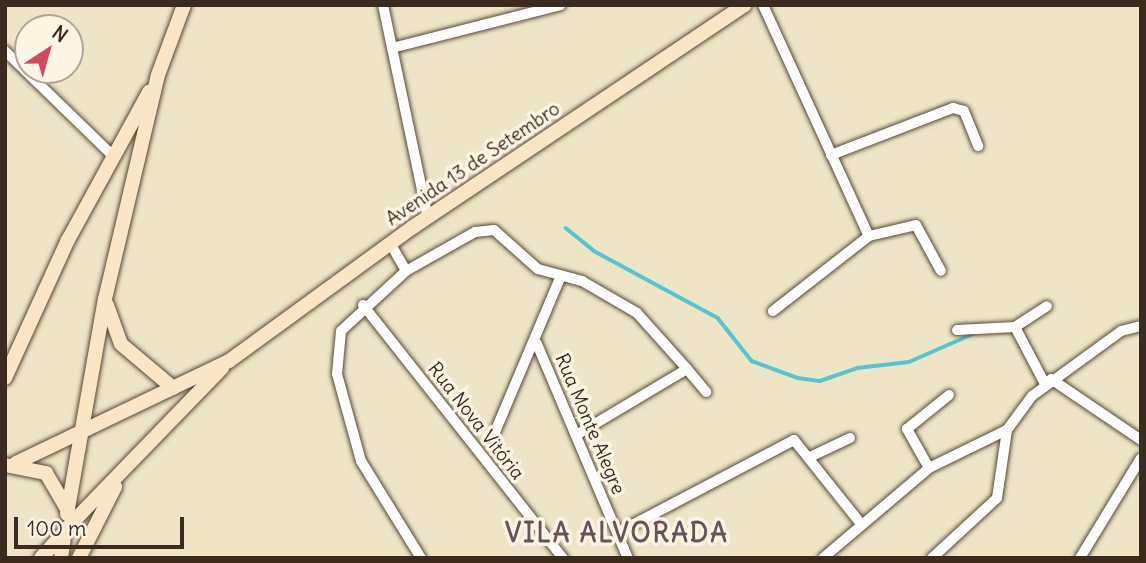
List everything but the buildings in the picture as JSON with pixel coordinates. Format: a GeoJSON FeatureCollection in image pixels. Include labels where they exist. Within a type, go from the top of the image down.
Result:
{"type":"FeatureCollection","features":[{"type":"Feature","properties":{"kind":"main road"},"geometry":{"type":"LineString","coordinates":[[61,558],[105,299],[158,75],[184,5]]}},
{"type":"Feature","properties":{"kind":"main road","name":"Avenida 13 de Setembro"},"geometry":{"type":"LineString","coordinates":[[11,464],[229,361],[390,243],[744,5]]}},
{"type":"Feature","properties":{"kind":"main road"},"geometry":{"type":"LineString","coordinates":[[5,378],[114,157],[158,75]]}},
{"type":"Feature","properties":{"kind":"main road"},"geometry":{"type":"LineString","coordinates":[[105,299],[121,344],[173,388]]}},
{"type":"Feature","properties":{"kind":"main road","name":"Avenida 13 de Setembro"},"geometry":{"type":"LineString","coordinates":[[41,558],[229,361]]}},
{"type":"Feature","properties":{"kind":"main road"},"geometry":{"type":"LineString","coordinates":[[11,464],[46,472],[61,491],[67,514]]}},
{"type":"Feature","properties":{"kind":"main road"},"geometry":{"type":"LineString","coordinates":[[79,558],[121,477]]}},
{"type":"Feature","properties":{"kind":"street"},"geometry":{"type":"LineString","coordinates":[[383,5],[428,218]]}},
{"type":"Feature","properties":{"kind":"street"},"geometry":{"type":"LineString","coordinates":[[392,48],[561,5]]}},
{"type":"Feature","properties":{"kind":"street"},"geometry":{"type":"LineString","coordinates":[[763,5],[869,236]]}},
{"type":"Feature","properties":{"kind":"street"},"geometry":{"type":"LineString","coordinates":[[5,51],[114,157]]}},
{"type":"Feature","properties":{"kind":"street"},"geometry":{"type":"LineString","coordinates":[[831,155],[953,108],[964,111],[978,146]]}},
{"type":"Feature","properties":{"kind":"street"},"geometry":{"type":"LineString","coordinates":[[773,311],[869,236],[916,225],[941,271]]}},
{"type":"Feature","properties":{"kind":"street"},"geometry":{"type":"LineString","coordinates":[[421,558],[379,496],[342,407],[337,347],[341,331],[363,305],[406,271],[485,229],[503,234],[538,269],[628,305],[706,391]]}},
{"type":"Feature","properties":{"kind":"street"},"geometry":{"type":"LineString","coordinates":[[390,243],[406,271]]}},
{"type":"Feature","properties":{"kind":"street"},"geometry":{"type":"LineString","coordinates":[[495,432],[537,344],[561,276]]}},
{"type":"Feature","properties":{"kind":"street","name":"Rua Nova Vitória"},"geometry":{"type":"LineString","coordinates":[[363,305],[563,558]]}},
{"type":"Feature","properties":{"kind":"street"},"geometry":{"type":"LineString","coordinates":[[957,330],[1015,327],[1046,306]]}},
{"type":"Feature","properties":{"kind":"street"},"geometry":{"type":"LineString","coordinates":[[823,558],[929,468],[1007,430],[1048,381],[1121,331],[1141,326]]}},
{"type":"Feature","properties":{"kind":"street"},"geometry":{"type":"LineString","coordinates":[[1015,327],[1048,381],[1141,440]]}},
{"type":"Feature","properties":{"kind":"street","name":"Rua Monte Alegre"},"geometry":{"type":"LineString","coordinates":[[537,344],[578,434],[628,558]]}},
{"type":"Feature","properties":{"kind":"street"},"geometry":{"type":"LineString","coordinates":[[578,434],[687,369]]}},
{"type":"Feature","properties":{"kind":"street"},"geometry":{"type":"LineString","coordinates":[[929,468],[907,429],[949,395]]}},
{"type":"Feature","properties":{"kind":"street"},"geometry":{"type":"LineString","coordinates":[[932,558],[997,498],[1007,430]]}},
{"type":"Feature","properties":{"kind":"street"},"geometry":{"type":"LineString","coordinates":[[811,456],[850,438]]}},
{"type":"Feature","properties":{"kind":"street"},"geometry":{"type":"LineString","coordinates":[[617,533],[787,442],[799,442],[861,524]]}},
{"type":"Feature","properties":{"kind":"street"},"geometry":{"type":"LineString","coordinates":[[1080,558],[1141,458]]}},
{"type":"Feature","properties":{"kind":"waterway"},"geometry":{"type":"LineString","coordinates":[[566,228],[594,251],[718,318],[752,361],[798,378],[820,381],[857,368],[909,362],[973,334]]}},
{"type":"Feature","properties":{"kind":"district","name":"VILA ALVORADA"},"geometry":{"type":"Point","coordinates":[617,533]}}]}
